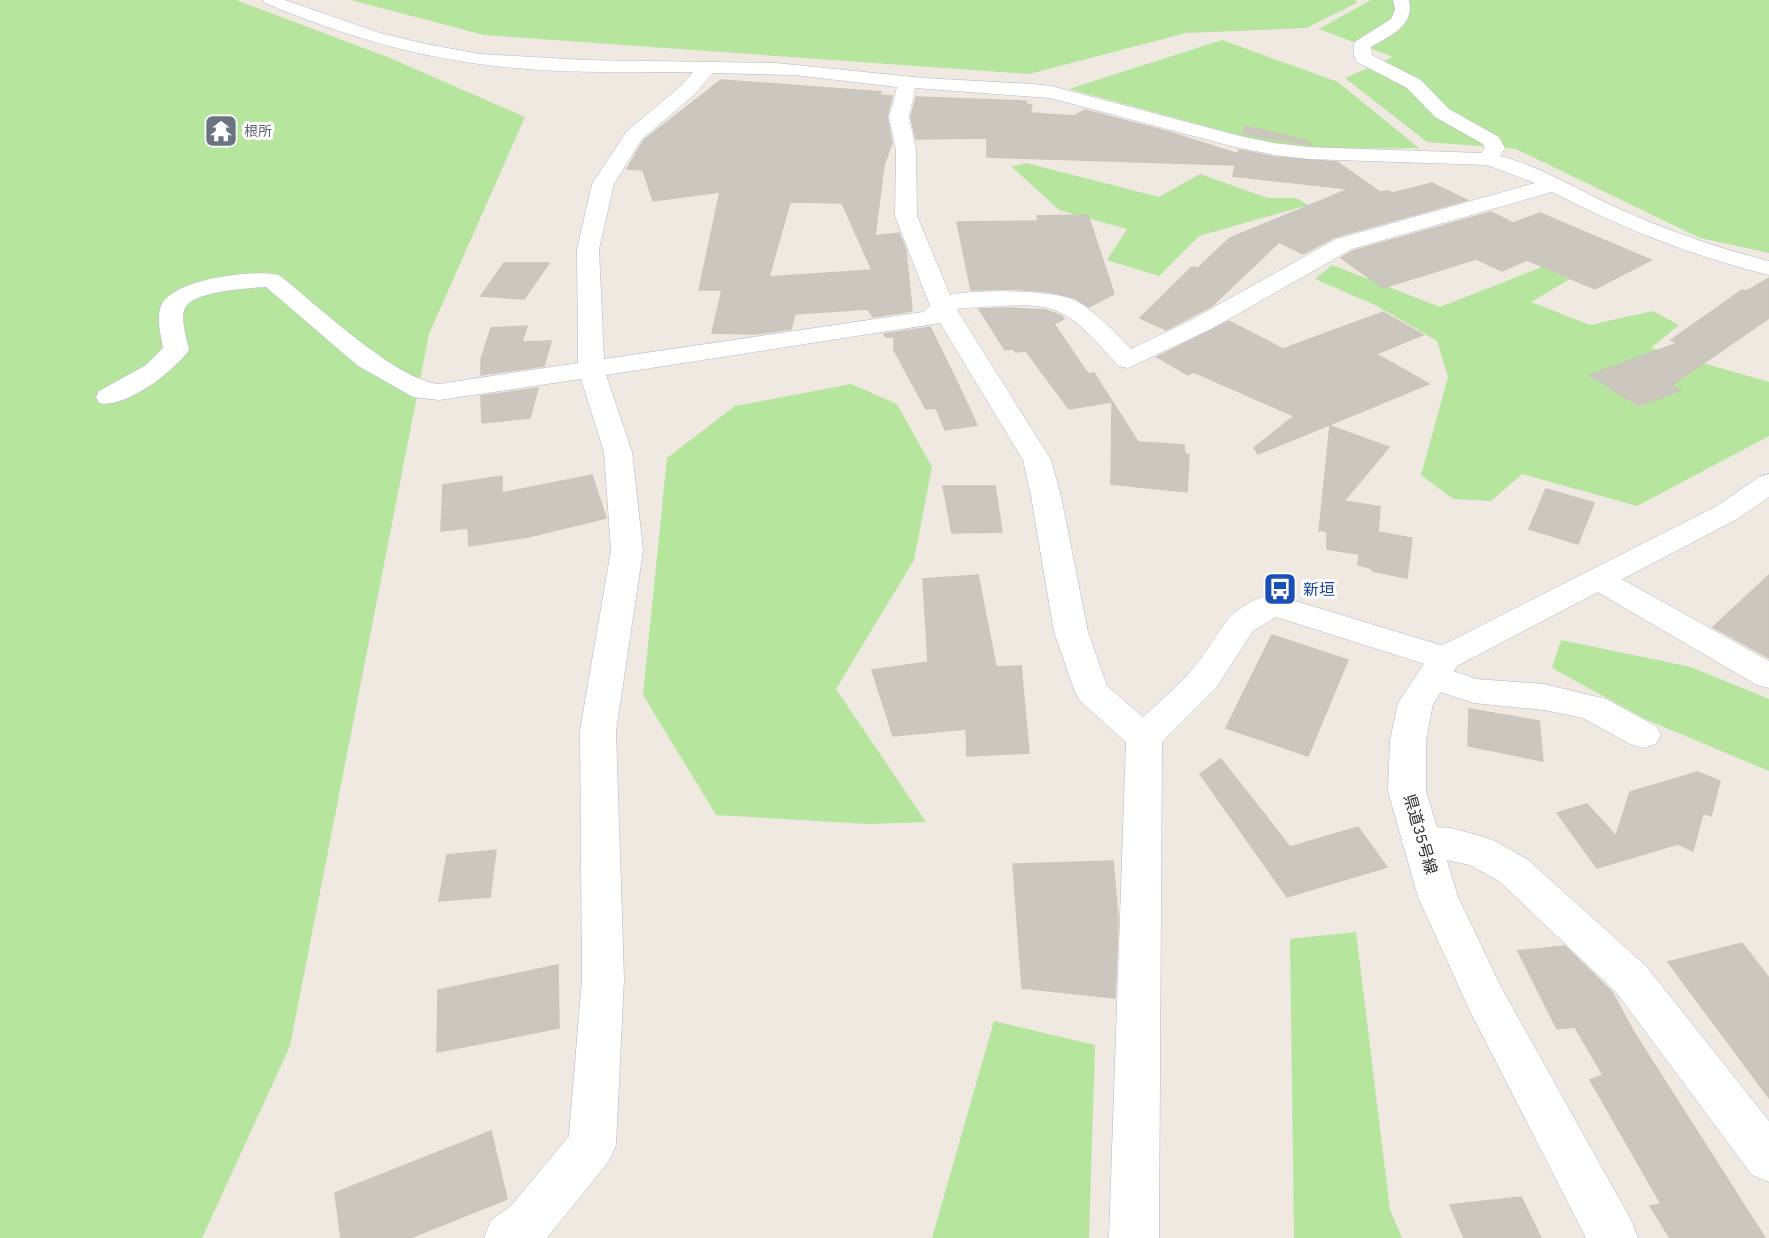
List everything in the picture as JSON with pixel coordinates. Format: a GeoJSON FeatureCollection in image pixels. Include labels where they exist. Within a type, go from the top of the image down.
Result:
{"type":"FeatureCollection","features":[{"type":"Feature","properties":{"kind":"street"},"geometry":{"type":"LineString","coordinates":[[271,0],[338,27],[379,39],[480,59],[596,66],[794,70],[907,82],[1051,92],[1238,142],[1274,149],[1308,153],[1487,159],[1511,164],[1609,213],[1671,239],[1719,256],[1769,268]]}},
{"type":"Feature","properties":{"kind":"street"},"geometry":{"type":"LineString","coordinates":[[1401,0],[1404,13],[1397,26],[1362,45],[1363,58],[1414,84],[1442,113],[1492,141],[1495,148],[1487,159]]}},
{"type":"Feature","properties":{"kind":"street"},"geometry":{"type":"LineString","coordinates":[[509,1238],[528,1223],[592,1145],[603,980],[598,731],[627,550],[618,452],[591,370],[588,249],[603,184],[634,135],[688,90],[707,67]]}},
{"type":"Feature","properties":{"kind":"street"},"geometry":{"type":"LineString","coordinates":[[907,82],[899,117],[906,150],[906,216],[943,308],[1037,460],[1047,496],[1071,632],[1092,692],[1144,738]]}},
{"type":"Feature","properties":{"kind":"street"},"geometry":{"type":"LineString","coordinates":[[109,397],[155,371],[176,350],[172,314],[174,304],[186,295],[233,282],[271,280],[308,308],[367,360],[422,391],[440,392],[930,318],[954,301],[1037,299],[1065,305],[1083,317],[1128,360],[1202,324],[1344,244],[1553,185]]}},
{"type":"Feature","properties":{"kind":"street","name":"県道35号線"},"geometry":{"type":"LineString","coordinates":[[1613,1238],[1485,998],[1438,897],[1407,791],[1408,740],[1416,703],[1439,668],[1598,579],[1728,512],[1769,483]]}},
{"type":"Feature","properties":{"kind":"street"},"geometry":{"type":"LineString","coordinates":[[1598,579],[1769,676]]}},
{"type":"Feature","properties":{"kind":"street"},"geometry":{"type":"LineString","coordinates":[[1134,1238],[1144,738],[1204,679],[1241,623],[1272,605],[1439,668],[1474,691],[1544,697],[1593,708],[1643,735]]}},
{"type":"Feature","properties":{"kind":"street"},"geometry":{"type":"LineString","coordinates":[[1421,841],[1451,844],[1481,852],[1513,870],[1631,979],[1769,1159]]}},
{"type":"Feature","properties":{"kind":"green space"},"geometry":{"type":"Polygon","coordinates":[[[0,0],[236,0],[390,58],[525,117],[429,334],[290,1046],[202,1238],[0,1238],[0,0]]]}},
{"type":"Feature","properties":{"kind":"green space"},"geometry":{"type":"Polygon","coordinates":[[[351,0],[1356,0],[1357,3],[1306,28],[1186,33],[1029,74],[484,35],[351,0]]]}},
{"type":"Feature","properties":{"kind":"green space"},"geometry":{"type":"Polygon","coordinates":[[[1371,0],[1769,0],[1769,253],[1700,238],[1516,149],[1427,142],[1345,78],[1393,57],[1319,29],[1371,0]]]}},
{"type":"Feature","properties":{"kind":"green space"},"geometry":{"type":"Polygon","coordinates":[[[1222,40],[1338,82],[1419,148],[1332,149],[1264,142],[1069,89],[1222,40]]]}},
{"type":"Feature","properties":{"kind":"green space"},"geometry":{"type":"Polygon","coordinates":[[[1026,163],[1159,197],[1200,174],[1268,198],[1296,198],[1308,205],[1199,236],[1159,276],[1107,260],[1127,229],[1059,210],[1012,167],[1026,163]]]}},
{"type":"Feature","properties":{"kind":"green space"},"geometry":{"type":"Polygon","coordinates":[[[1332,265],[1440,307],[1547,265],[1570,279],[1531,302],[1590,325],[1653,311],[1679,325],[1651,348],[1769,382],[1769,436],[1637,506],[1522,474],[1491,501],[1453,499],[1421,475],[1448,377],[1437,341],[1377,306],[1315,279],[1332,265]]]}},
{"type":"Feature","properties":{"kind":"green space"},"geometry":{"type":"Polygon","coordinates":[[[851,384],[897,404],[932,467],[914,560],[836,689],[926,822],[869,824],[716,815],[643,695],[667,458],[735,406],[851,384]]]}},
{"type":"Feature","properties":{"kind":"green space"},"geometry":{"type":"Polygon","coordinates":[[[1561,640],[1691,667],[1769,699],[1769,771],[1645,719],[1552,668],[1561,640]]]}},
{"type":"Feature","properties":{"kind":"green space"},"geometry":{"type":"Polygon","coordinates":[[[1356,932],[1390,1210],[1402,1238],[1294,1238],[1290,939],[1356,932]]]}},
{"type":"Feature","properties":{"kind":"green space"},"geometry":{"type":"Polygon","coordinates":[[[994,1021],[1095,1045],[1089,1238],[932,1238],[994,1021]]]}},
{"type":"Feature","properties":{"kind":"building"},"geometry":{"type":"Polygon","coordinates":[[[721,80],[881,92],[879,95],[892,96],[887,117],[892,143],[884,165],[875,236],[899,233],[906,250],[912,311],[873,317],[868,309],[795,314],[791,329],[756,334],[712,333],[722,290],[699,290],[720,192],[653,201],[643,170],[627,169],[644,140],[721,80]],[[790,202],[769,277],[872,270],[842,203],[790,202]]]}},
{"type":"Feature","properties":{"kind":"building"},"geometry":{"type":"Polygon","coordinates":[[[916,97],[1026,101],[1026,104],[1032,105],[1030,113],[1074,116],[1085,110],[1169,132],[1238,154],[1239,150],[1274,157],[1337,162],[1380,192],[1393,193],[1432,183],[1467,200],[1335,237],[1303,254],[1279,242],[1212,306],[1166,330],[1140,318],[1192,267],[1198,268],[1230,238],[1349,189],[1233,176],[1235,165],[987,157],[987,138],[916,139],[911,117],[916,97]]]}},
{"type":"Feature","properties":{"kind":"building"},"geometry":{"type":"Polygon","coordinates":[[[1245,126],[1305,140],[1312,145],[1243,134],[1245,126]]]}},
{"type":"Feature","properties":{"kind":"building"},"geometry":{"type":"Polygon","coordinates":[[[1491,212],[1513,223],[1540,213],[1651,260],[1595,289],[1527,260],[1502,271],[1476,259],[1383,288],[1341,258],[1353,251],[1491,212]]]}},
{"type":"Feature","properties":{"kind":"building"},"geometry":{"type":"Polygon","coordinates":[[[1088,215],[1114,294],[1089,307],[1075,298],[1049,292],[1013,289],[971,290],[957,222],[1038,221],[1037,216],[1088,215]]]}},
{"type":"Feature","properties":{"kind":"building"},"geometry":{"type":"Polygon","coordinates":[[[504,263],[549,263],[524,299],[481,296],[504,263]]]}},
{"type":"Feature","properties":{"kind":"building"},"geometry":{"type":"Polygon","coordinates":[[[1769,278],[1769,318],[1672,385],[1681,390],[1639,406],[1589,375],[1678,343],[1671,340],[1742,290],[1747,291],[1769,278]]]}},
{"type":"Feature","properties":{"kind":"building"},"geometry":{"type":"Polygon","coordinates":[[[979,309],[1046,310],[1062,316],[1064,319],[1054,324],[1088,374],[1094,373],[1138,442],[1184,445],[1185,454],[1189,455],[1187,492],[1111,484],[1112,402],[1069,409],[1026,351],[1005,350],[979,309]]]}},
{"type":"Feature","properties":{"kind":"building"},"geometry":{"type":"Polygon","coordinates":[[[1383,312],[1423,335],[1376,354],[1429,384],[1258,454],[1254,448],[1294,416],[1194,372],[1188,375],[1157,357],[1229,321],[1283,349],[1383,312]]]}},
{"type":"Feature","properties":{"kind":"building"},"geometry":{"type":"Polygon","coordinates":[[[527,326],[522,342],[551,341],[544,366],[481,375],[481,359],[491,328],[527,326]]]}},
{"type":"Feature","properties":{"kind":"building"},"geometry":{"type":"Polygon","coordinates":[[[930,327],[977,425],[945,430],[936,408],[926,409],[894,350],[894,337],[886,337],[884,334],[930,327]]]}},
{"type":"Feature","properties":{"kind":"building"},"geometry":{"type":"Polygon","coordinates":[[[538,388],[530,418],[482,423],[481,396],[538,388]]]}},
{"type":"Feature","properties":{"kind":"building"},"geometry":{"type":"Polygon","coordinates":[[[1330,426],[1389,447],[1344,501],[1380,507],[1378,532],[1412,538],[1407,578],[1373,571],[1371,568],[1358,565],[1359,554],[1327,549],[1327,532],[1320,530],[1319,532],[1330,426]]]}},
{"type":"Feature","properties":{"kind":"building"},"geometry":{"type":"Polygon","coordinates":[[[592,475],[606,518],[528,537],[469,546],[468,528],[441,531],[443,485],[502,476],[502,493],[592,475]]]}},
{"type":"Feature","properties":{"kind":"building"},"geometry":{"type":"Polygon","coordinates":[[[943,486],[995,486],[1002,532],[952,533],[943,486]]]}},
{"type":"Feature","properties":{"kind":"building"},"geometry":{"type":"Polygon","coordinates":[[[1546,489],[1594,503],[1578,544],[1529,529],[1546,489]]]}},
{"type":"Feature","properties":{"kind":"building"},"geometry":{"type":"Polygon","coordinates":[[[978,575],[996,667],[1021,666],[1029,753],[967,756],[966,729],[893,736],[872,670],[928,662],[923,579],[978,575]]]}},
{"type":"Feature","properties":{"kind":"building"},"geometry":{"type":"Polygon","coordinates":[[[1769,575],[1769,658],[1713,627],[1769,575]]]}},
{"type":"Feature","properties":{"kind":"building"},"geometry":{"type":"Polygon","coordinates":[[[1272,635],[1348,660],[1308,756],[1226,728],[1272,635]]]}},
{"type":"Feature","properties":{"kind":"building"},"geometry":{"type":"Polygon","coordinates":[[[1469,709],[1539,721],[1543,761],[1468,746],[1469,709]]]}},
{"type":"Feature","properties":{"kind":"building"},"geometry":{"type":"Polygon","coordinates":[[[1221,759],[1290,847],[1358,827],[1387,867],[1287,897],[1200,774],[1221,759]]]}},
{"type":"Feature","properties":{"kind":"building"},"geometry":{"type":"Polygon","coordinates":[[[1697,772],[1720,781],[1711,816],[1703,813],[1693,851],[1678,844],[1597,868],[1557,813],[1587,804],[1616,836],[1630,792],[1697,772]]]}},
{"type":"Feature","properties":{"kind":"building"},"geometry":{"type":"Polygon","coordinates":[[[496,850],[490,897],[439,901],[447,855],[496,850]]]}},
{"type":"Feature","properties":{"kind":"building"},"geometry":{"type":"Polygon","coordinates":[[[1113,861],[1118,920],[1115,998],[1022,988],[1013,864],[1113,861]]]}},
{"type":"Feature","properties":{"kind":"building"},"geometry":{"type":"Polygon","coordinates":[[[1742,943],[1769,978],[1769,1098],[1668,962],[1742,943]]]}},
{"type":"Feature","properties":{"kind":"building"},"geometry":{"type":"Polygon","coordinates":[[[1565,946],[1612,992],[1635,1034],[1765,1238],[1670,1238],[1650,1206],[1661,1204],[1590,1080],[1603,1075],[1575,1027],[1557,1029],[1518,951],[1565,946]]]}},
{"type":"Feature","properties":{"kind":"building"},"geometry":{"type":"Polygon","coordinates":[[[558,965],[559,1028],[437,1052],[438,990],[558,965]]]}},
{"type":"Feature","properties":{"kind":"building"},"geometry":{"type":"Polygon","coordinates":[[[491,1131],[507,1199],[410,1238],[341,1238],[335,1193],[491,1131]]]}},
{"type":"Feature","properties":{"kind":"building"},"geometry":{"type":"Polygon","coordinates":[[[1521,1197],[1541,1238],[1464,1238],[1450,1205],[1521,1197]]]}},
{"type":"Feature","properties":{"kind":"place","name":"根所"},"geometry":{"type":"Point","coordinates":[221,131]}},
{"type":"Feature","properties":{"kind":"place","name":"新垣"},"geometry":{"type":"Point","coordinates":[1280,589]}}]}
